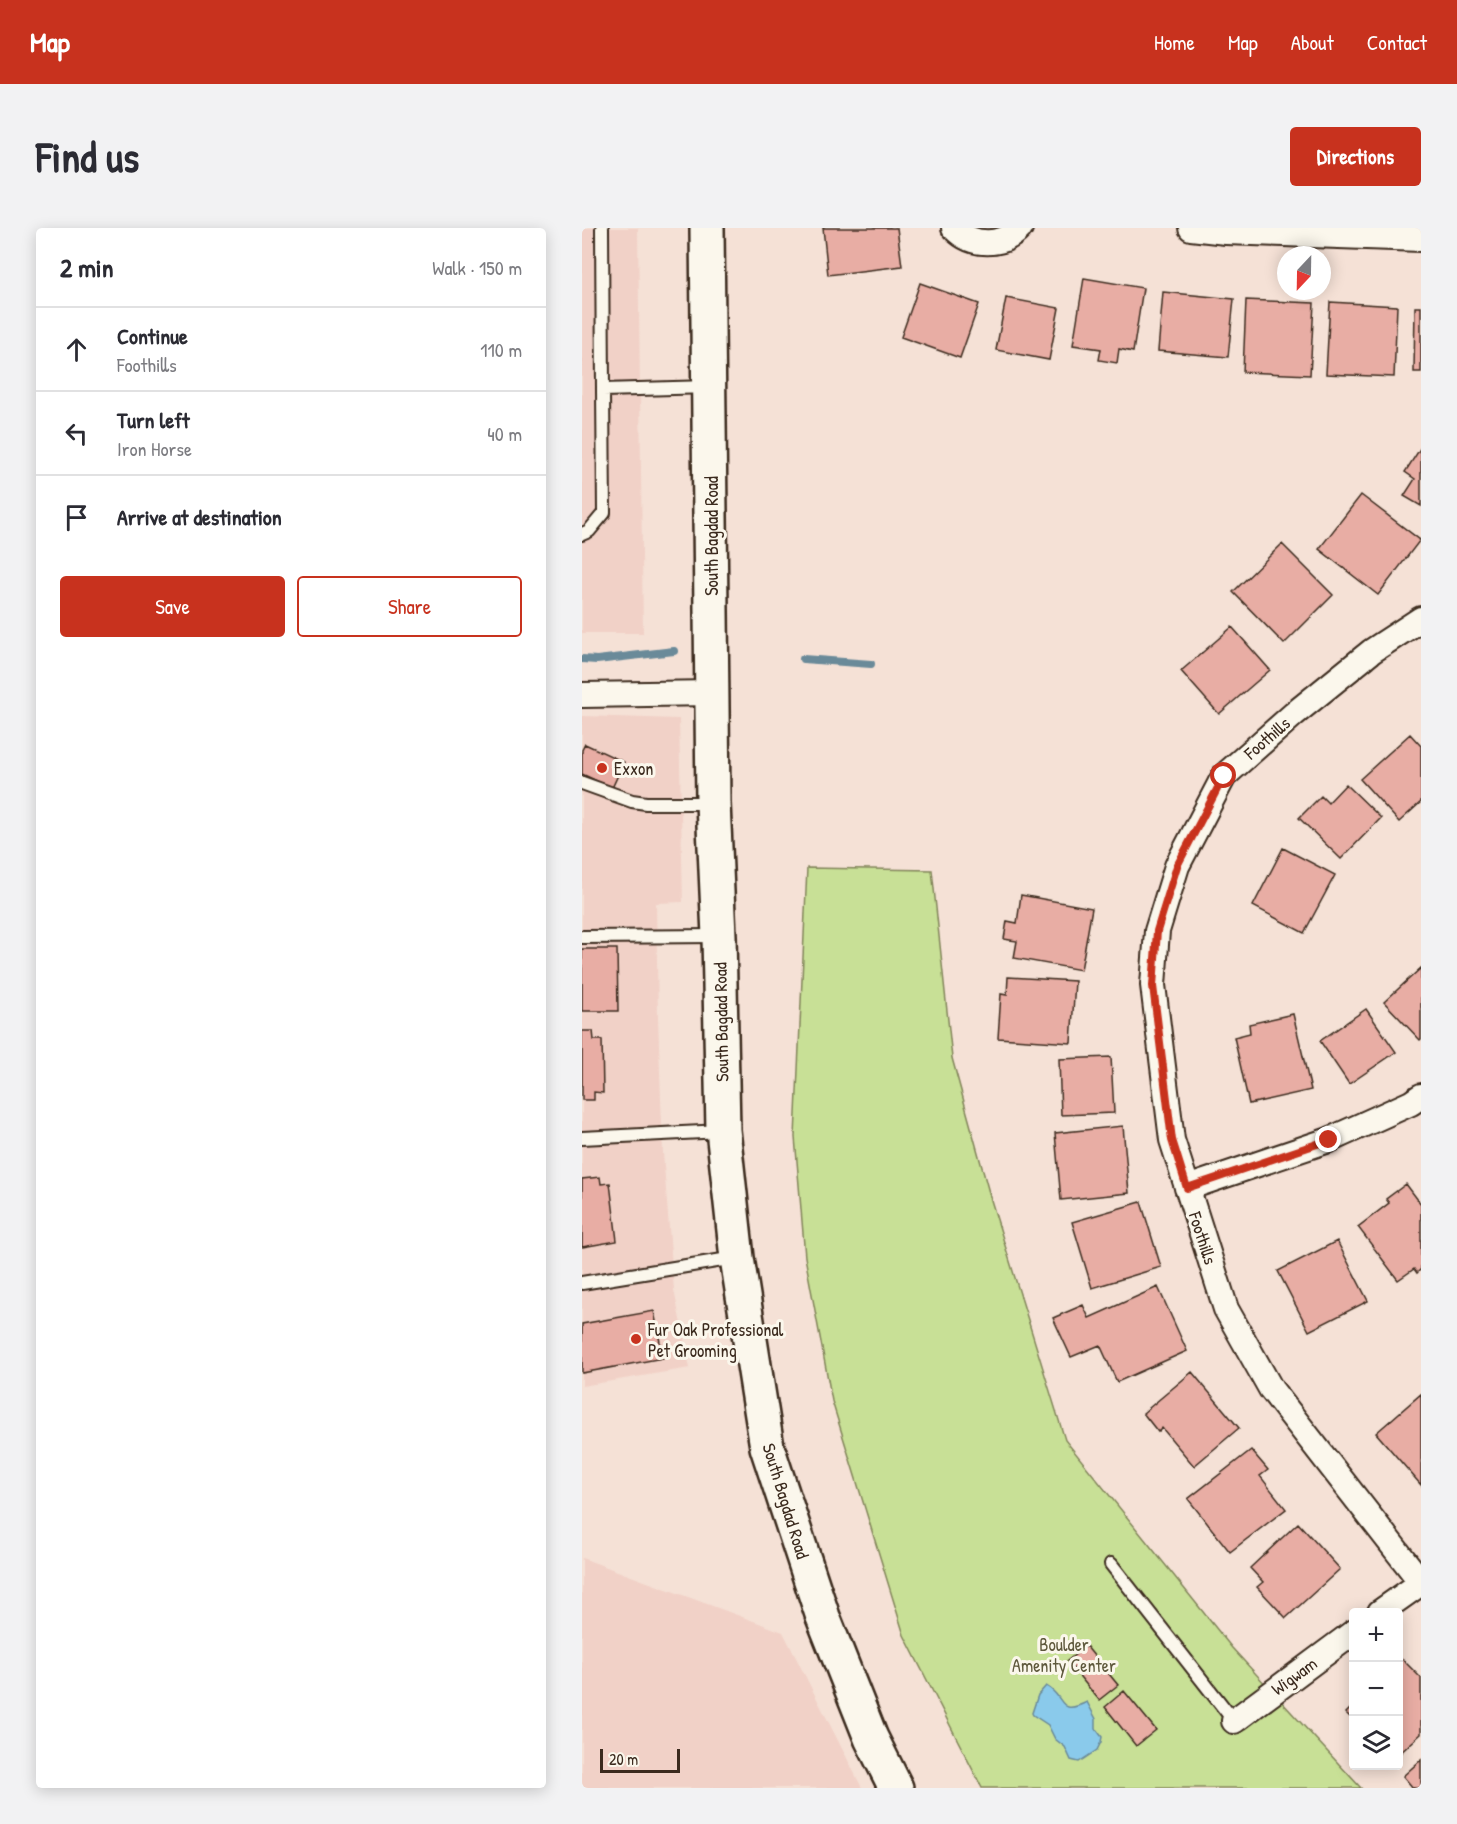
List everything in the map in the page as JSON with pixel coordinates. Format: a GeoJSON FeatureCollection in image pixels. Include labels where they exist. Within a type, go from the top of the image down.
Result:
{"type":"FeatureCollection","features":[{"type":"Feature","properties":{"kind":"main road","name":"South Bagdad Road"},"geometry":{"type":"LineString","coordinates":[[707,228],[713,803],[719,936],[723,1130],[736,1258],[767,1446],[833,1644],[870,1738],[896,1788]]}},
{"type":"Feature","properties":{"kind":"street"},"geometry":{"type":"LineString","coordinates":[[954,228],[959,234],[972,241],[987,243],[1002,241],[1015,234],[1020,228]]}},
{"type":"Feature","properties":{"kind":"street"},"geometry":{"type":"LineString","coordinates":[[1191,228],[1226,232],[1421,239]]}},
{"type":"Feature","properties":{"kind":"street","name":"Foothills"},"geometry":{"type":"LineString","coordinates":[[1421,619],[1372,651],[1294,714],[1224,776],[1177,866],[1157,931],[1153,986],[1172,1140],[1226,1309],[1271,1389],[1421,1582]]}},
{"type":"Feature","properties":{"kind":"street"},"geometry":{"type":"LineString","coordinates":[[582,695],[713,693]]}},
{"type":"Feature","properties":{"kind":"street"},"geometry":{"type":"LineString","coordinates":[[1187,1188],[1329,1140],[1411,1103],[1421,1096]]}},
{"type":"Feature","properties":{"kind":"street"},"geometry":{"type":"LineString","coordinates":[[1385,1608],[1421,1582]]}},
{"type":"Feature","properties":{"kind":"street","name":"Wigwam"},"geometry":{"type":"LineString","coordinates":[[1234,1720],[1349,1635]]}},
{"type":"Feature","properties":{"kind":"lane"},"geometry":{"type":"LineString","coordinates":[[582,534],[589,531],[604,513],[602,228]]}},
{"type":"Feature","properties":{"kind":"lane"},"geometry":{"type":"LineString","coordinates":[[603,390],[710,387]]}},
{"type":"Feature","properties":{"kind":"lane"},"geometry":{"type":"LineString","coordinates":[[582,783],[632,801],[713,803]]}},
{"type":"Feature","properties":{"kind":"lane"},"geometry":{"type":"LineString","coordinates":[[582,937],[719,936]]}},
{"type":"Feature","properties":{"kind":"lane"},"geometry":{"type":"LineString","coordinates":[[582,1138],[723,1130]]}},
{"type":"Feature","properties":{"kind":"lane"},"geometry":{"type":"LineString","coordinates":[[582,1283],[736,1258]]}},
{"type":"Feature","properties":{"kind":"lane"},"geometry":{"type":"LineString","coordinates":[[1111,1564],[1234,1720]]}},
{"type":"Feature","properties":{"kind":"shaded area"},"geometry":{"type":"Polygon","coordinates":[[[582,228],[638,228],[643,633],[582,633],[582,228]]]}},
{"type":"Feature","properties":{"kind":"shaded area"},"geometry":{"type":"Polygon","coordinates":[[[582,716],[679,719],[683,902],[656,903],[663,1153],[674,1290],[690,1368],[582,1386],[582,716]]]}},
{"type":"Feature","properties":{"kind":"shaded area"},"geometry":{"type":"Polygon","coordinates":[[[582,1558],[783,1632],[862,1788],[582,1788],[582,1558]]]}},
{"type":"Feature","properties":{"kind":"green space","name":"Boulder Amenity Center"},"geometry":{"type":"Polygon","coordinates":[[[807,868],[932,870],[952,1058],[991,1200],[1065,1440],[1232,1648],[1361,1788],[982,1788],[904,1635],[832,1401],[805,1257],[795,1137],[807,868]]]}},
{"type":"Feature","properties":{"kind":"water"},"geometry":{"type":"Polygon","coordinates":[[[1046,1686],[1066,1706],[1077,1706],[1087,1702],[1096,1719],[1096,1729],[1102,1737],[1101,1742],[1097,1750],[1079,1762],[1071,1760],[1065,1747],[1055,1739],[1048,1725],[1032,1713],[1038,1695],[1046,1686]]]}},
{"type":"Feature","properties":{"kind":"building"},"geometry":{"type":"Polygon","coordinates":[[[823,228],[897,228],[902,266],[828,275],[823,228]]]}},
{"type":"Feature","properties":{"kind":"building"},"geometry":{"type":"Polygon","coordinates":[[[1084,278],[1143,288],[1133,352],[1119,349],[1117,363],[1099,360],[1101,349],[1073,345],[1084,278]]]}},
{"type":"Feature","properties":{"kind":"building"},"geometry":{"type":"Polygon","coordinates":[[[920,283],[979,304],[960,358],[901,337],[920,283]]]}},
{"type":"Feature","properties":{"kind":"building"},"geometry":{"type":"Polygon","coordinates":[[[1163,292],[1234,299],[1228,357],[1158,351],[1163,292]]]}},
{"type":"Feature","properties":{"kind":"building"},"geometry":{"type":"Polygon","coordinates":[[[1006,298],[1059,308],[1049,360],[996,350],[1006,298]]]}},
{"type":"Feature","properties":{"kind":"building"},"geometry":{"type":"Polygon","coordinates":[[[1246,300],[1314,303],[1310,375],[1243,372],[1246,300]]]}},
{"type":"Feature","properties":{"kind":"building"},"geometry":{"type":"Polygon","coordinates":[[[1330,302],[1397,306],[1394,377],[1326,374],[1330,302]]]}},
{"type":"Feature","properties":{"kind":"building"},"geometry":{"type":"Polygon","coordinates":[[[1415,307],[1421,307],[1421,372],[1414,372],[1415,307]]]}},
{"type":"Feature","properties":{"kind":"building"},"geometry":{"type":"Polygon","coordinates":[[[1421,447],[1421,506],[1404,496],[1415,479],[1405,472],[1421,447]]]}},
{"type":"Feature","properties":{"kind":"building"},"geometry":{"type":"Polygon","coordinates":[[[1361,495],[1420,540],[1378,595],[1319,549],[1361,495]]]}},
{"type":"Feature","properties":{"kind":"building"},"geometry":{"type":"Polygon","coordinates":[[[1282,544],[1333,595],[1284,644],[1233,592],[1282,544]]]}},
{"type":"Feature","properties":{"kind":"building"},"geometry":{"type":"Polygon","coordinates":[[[1232,627],[1270,670],[1219,714],[1181,671],[1232,627]]]}},
{"type":"Feature","properties":{"kind":"building"},"geometry":{"type":"Polygon","coordinates":[[[1410,734],[1421,746],[1421,802],[1399,822],[1360,779],[1410,734]]]}},
{"type":"Feature","properties":{"kind":"building","name":"Exxon"},"geometry":{"type":"Polygon","coordinates":[[[585,744],[624,762],[612,788],[582,774],[582,750],[585,744]]]}},
{"type":"Feature","properties":{"kind":"building"},"geometry":{"type":"Polygon","coordinates":[[[1346,784],[1381,818],[1341,859],[1299,818],[1321,796],[1328,803],[1346,784]]]}},
{"type":"Feature","properties":{"kind":"building"},"geometry":{"type":"Polygon","coordinates":[[[1283,848],[1335,875],[1304,933],[1253,906],[1283,848]]]}},
{"type":"Feature","properties":{"kind":"building"},"geometry":{"type":"Polygon","coordinates":[[[1021,895],[1092,908],[1081,970],[1014,958],[1017,941],[1004,939],[1007,921],[1017,923],[1021,895]]]}},
{"type":"Feature","properties":{"kind":"building"},"geometry":{"type":"Polygon","coordinates":[[[582,949],[617,949],[618,1011],[582,1011],[582,949]]]}},
{"type":"Feature","properties":{"kind":"building"},"geometry":{"type":"Polygon","coordinates":[[[1421,968],[1421,1039],[1420,1040],[1384,1002],[1421,968]]]}},
{"type":"Feature","properties":{"kind":"building"},"geometry":{"type":"Polygon","coordinates":[[[1008,977],[1075,981],[1071,1043],[998,1038],[1001,994],[1007,995],[1008,977]]]}},
{"type":"Feature","properties":{"kind":"building"},"geometry":{"type":"Polygon","coordinates":[[[1366,1009],[1396,1052],[1349,1084],[1320,1041],[1366,1009]]]}},
{"type":"Feature","properties":{"kind":"building"},"geometry":{"type":"Polygon","coordinates":[[[1293,1014],[1311,1090],[1249,1104],[1234,1037],[1250,1033],[1249,1024],[1293,1014]]]}},
{"type":"Feature","properties":{"kind":"building"},"geometry":{"type":"Polygon","coordinates":[[[582,1031],[593,1031],[594,1040],[602,1040],[603,1093],[594,1092],[594,1100],[582,1100],[582,1031]]]}},
{"type":"Feature","properties":{"kind":"building"},"geometry":{"type":"Polygon","coordinates":[[[1111,1057],[1114,1113],[1061,1115],[1059,1059],[1111,1057]]]}},
{"type":"Feature","properties":{"kind":"building"},"geometry":{"type":"Polygon","coordinates":[[[1123,1126],[1129,1193],[1061,1200],[1055,1133],[1123,1126]]]}},
{"type":"Feature","properties":{"kind":"building"},"geometry":{"type":"Polygon","coordinates":[[[600,1177],[601,1184],[610,1183],[617,1241],[582,1247],[582,1179],[600,1177]]]}},
{"type":"Feature","properties":{"kind":"building"},"geometry":{"type":"Polygon","coordinates":[[[1406,1184],[1421,1204],[1421,1269],[1417,1273],[1414,1269],[1398,1280],[1358,1227],[1389,1203],[1386,1199],[1406,1184]]]}},
{"type":"Feature","properties":{"kind":"building"},"geometry":{"type":"Polygon","coordinates":[[[1141,1202],[1161,1267],[1092,1288],[1072,1222],[1141,1202]]]}},
{"type":"Feature","properties":{"kind":"building"},"geometry":{"type":"Polygon","coordinates":[[[1337,1241],[1368,1301],[1309,1331],[1278,1271],[1337,1241]]]}},
{"type":"Feature","properties":{"kind":"building"},"geometry":{"type":"Polygon","coordinates":[[[1158,1287],[1187,1351],[1117,1382],[1100,1345],[1071,1357],[1053,1318],[1083,1305],[1089,1318],[1158,1287]]]}},
{"type":"Feature","properties":{"kind":"building"},"geometry":{"type":"Polygon","coordinates":[[[654,1311],[663,1358],[582,1373],[582,1324],[654,1311]]]}},
{"type":"Feature","properties":{"kind":"building"},"geometry":{"type":"Polygon","coordinates":[[[1192,1372],[1239,1428],[1194,1466],[1162,1428],[1158,1432],[1143,1413],[1192,1372]]]}},
{"type":"Feature","properties":{"kind":"building"},"geometry":{"type":"Polygon","coordinates":[[[1421,1394],[1421,1485],[1376,1433],[1421,1394]]]}},
{"type":"Feature","properties":{"kind":"building"},"geometry":{"type":"Polygon","coordinates":[[[1251,1450],[1268,1470],[1260,1476],[1286,1509],[1230,1552],[1188,1499],[1251,1450]]]}},
{"type":"Feature","properties":{"kind":"building"},"geometry":{"type":"Polygon","coordinates":[[[1298,1523],[1340,1569],[1286,1618],[1257,1587],[1263,1582],[1250,1568],[1298,1523]]]}},
{"type":"Feature","properties":{"kind":"building"},"geometry":{"type":"Polygon","coordinates":[[[1086,1646],[1118,1685],[1099,1700],[1067,1661],[1086,1646]]]}},
{"type":"Feature","properties":{"kind":"building"},"geometry":{"type":"Polygon","coordinates":[[[1403,1660],[1421,1678],[1421,1734],[1403,1750],[1403,1660]]]}},
{"type":"Feature","properties":{"kind":"building"},"geometry":{"type":"Polygon","coordinates":[[[1124,1691],[1156,1730],[1136,1746],[1105,1707],[1124,1691]]]}},
{"type":"Feature","properties":{"kind":"building"},"geometry":{"type":"Polygon","coordinates":[[[1421,1760],[1421,1788],[1413,1788],[1403,1776],[1421,1760]]]}},
{"type":"Feature","properties":{"kind":"waterway"},"geometry":{"type":"LineString","coordinates":[[582,659],[597,660],[674,651]]}},
{"type":"Feature","properties":{"kind":"waterway"},"geometry":{"type":"LineString","coordinates":[[803,659],[871,664]]}},
{"type":"Feature","properties":{"kind":"place","name":"Exxon"},"geometry":{"type":"Point","coordinates":[602,768]}},
{"type":"Feature","properties":{"kind":"place","name":"Fur Oak Professional Pet Grooming"},"geometry":{"type":"Point","coordinates":[636,1339]}},
{"type":"Feature","properties":{"kind":"route"},"geometry":{"type":"LineString","coordinates":[[1224,776],[1177,866],[1157,931],[1153,986],[1172,1140],[1187,1188],[1329,1140]]}}]}
